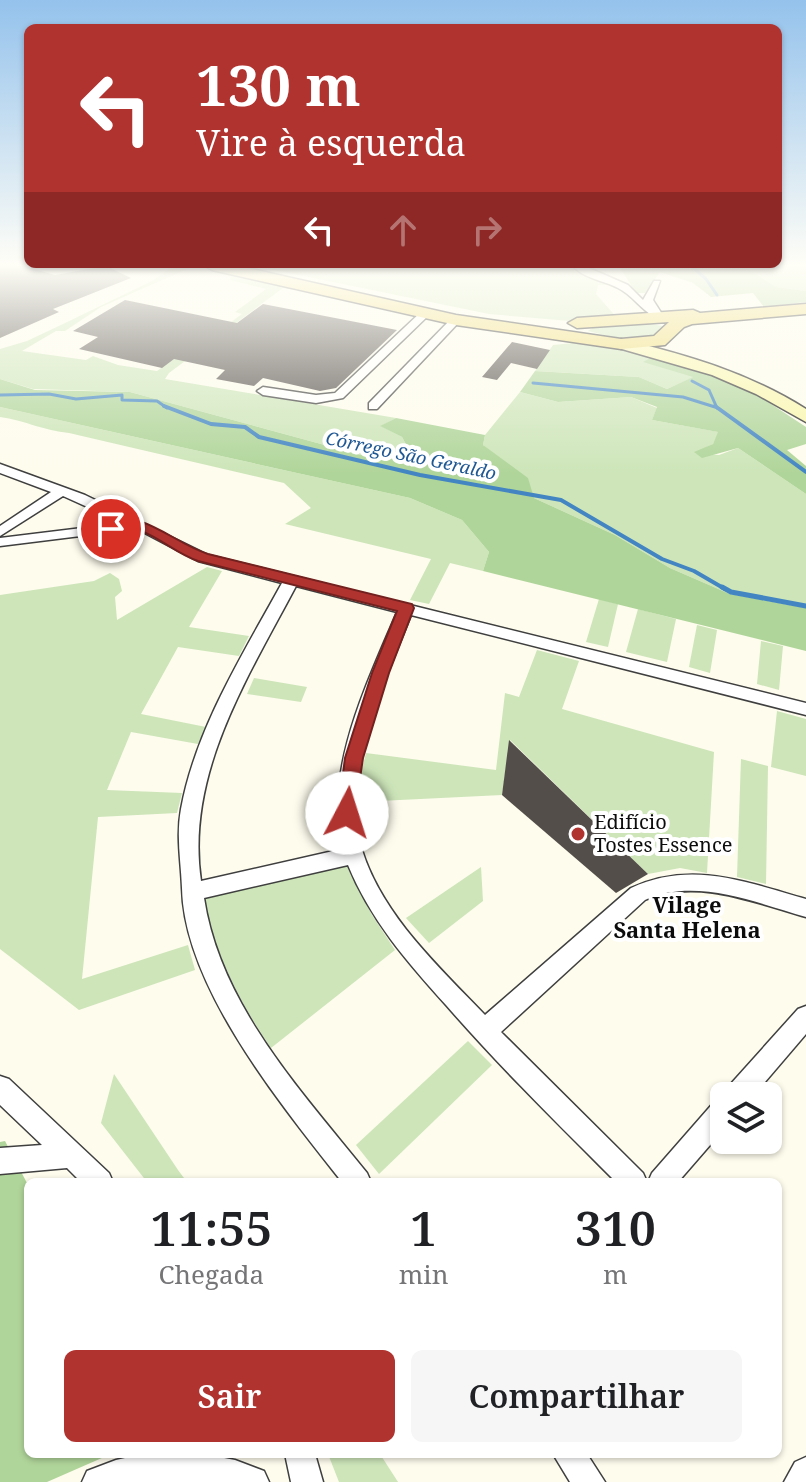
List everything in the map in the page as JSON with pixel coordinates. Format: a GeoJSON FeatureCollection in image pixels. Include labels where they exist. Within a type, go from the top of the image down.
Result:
{"type":"FeatureCollection","features":[{"type":"Feature","properties":{"kind":"main road"},"geometry":{"type":"LineString","coordinates":[[553,334],[621,344],[694,361],[755,385],[806,417]]}},
{"type":"Feature","properties":{"kind":"main road"},"geometry":{"type":"LineString","coordinates":[[621,344],[648,344],[654,334]]}},
{"type":"Feature","properties":{"kind":"main road"},"geometry":{"type":"LineString","coordinates":[[667,334],[674,348],[694,361]]}},
{"type":"Feature","properties":{"kind":"street"},"geometry":{"type":"LineString","coordinates":[[263,391],[316,399],[339,396],[404,334]]}},
{"type":"Feature","properties":{"kind":"street"},"geometry":{"type":"LineString","coordinates":[[373,406],[442,334]]}},
{"type":"Feature","properties":{"kind":"street"},"geometry":{"type":"LineString","coordinates":[[0,468],[139,525],[165,537],[183,551],[213,560],[806,709]]}},
{"type":"Feature","properties":{"kind":"street"},"geometry":{"type":"LineString","coordinates":[[0,532],[62,491]]}},
{"type":"Feature","properties":{"kind":"street"},"geometry":{"type":"LineString","coordinates":[[0,542],[139,525]]}},
{"type":"Feature","properties":{"kind":"street"},"geometry":{"type":"LineString","coordinates":[[292,579],[243,671],[201,770],[189,823],[191,892],[207,956],[234,1014],[283,1087],[355,1178]]}},
{"type":"Feature","properties":{"kind":"street"},"geometry":{"type":"LineString","coordinates":[[406,608],[380,673],[354,758],[347,813],[354,855],[369,888],[397,933],[484,1032],[630,1178]]}},
{"type":"Feature","properties":{"kind":"street"},"geometry":{"type":"LineString","coordinates":[[191,892],[354,855]]}},
{"type":"Feature","properties":{"kind":"street"},"geometry":{"type":"LineString","coordinates":[[484,1032],[638,894],[660,883],[672,880],[704,883],[806,908]]}},
{"type":"Feature","properties":{"kind":"street"},"geometry":{"type":"LineString","coordinates":[[749,1082],[806,1017]]}},
{"type":"Feature","properties":{"kind":"street"},"geometry":{"type":"LineString","coordinates":[[0,1088],[96,1178]]}},
{"type":"Feature","properties":{"kind":"street"},"geometry":{"type":"LineString","coordinates":[[664,1178],[710,1126]]}},
{"type":"Feature","properties":{"kind":"street"},"geometry":{"type":"LineString","coordinates":[[0,1161],[70,1155]]}},
{"type":"Feature","properties":{"kind":"street"},"geometry":{"type":"LineString","coordinates":[[301,1458],[307,1482]]}},
{"type":"Feature","properties":{"kind":"street"},"geometry":{"type":"LineString","coordinates":[[571,1458],[589,1482]]}},
{"type":"Feature","properties":{"kind":"street"},"geometry":{"type":"LineString","coordinates":[[98,1482],[143,1470],[183,1469],[217,1472],[253,1482]]}},
{"type":"Feature","properties":{"kind":"street"},"geometry":{"type":"LineString","coordinates":[[800,1482],[806,1473]]}},
{"type":"Feature","properties":{"kind":"green space"},"geometry":{"type":"Polygon","coordinates":[[[41,334],[51,334],[22,351],[86,360],[93,356],[118,365],[157,371],[207,334],[221,334],[165,379],[396,418],[381,426],[402,437],[415,461],[365,456],[130,392],[33,389],[0,379],[0,349],[41,334]]]}},
{"type":"Feature","properties":{"kind":"green space"},"geometry":{"type":"Polygon","coordinates":[[[601,334],[661,334],[628,341],[601,334]]]}},
{"type":"Feature","properties":{"kind":"green space"},"geometry":{"type":"Polygon","coordinates":[[[584,342],[654,356],[694,377],[667,389],[639,377],[535,371],[553,345],[584,342]]]}},
{"type":"Feature","properties":{"kind":"green space"},"geometry":{"type":"Polygon","coordinates":[[[654,356],[747,388],[806,427],[806,444],[787,450],[806,466],[806,494],[738,448],[702,458],[694,452],[713,444],[718,432],[652,420],[657,407],[631,397],[558,402],[520,392],[535,371],[639,377],[667,389],[693,377],[643,362],[654,356]]]}},
{"type":"Feature","properties":{"kind":"green space"},"geometry":{"type":"Polygon","coordinates":[[[0,379],[35,390],[130,392],[365,456],[415,461],[402,437],[380,426],[396,418],[485,435],[483,445],[528,478],[534,498],[615,535],[670,568],[730,594],[806,608],[806,651],[483,571],[489,552],[462,520],[410,498],[0,407],[0,379]]]}},
{"type":"Feature","properties":{"kind":"green space"},"geometry":{"type":"Polygon","coordinates":[[[520,392],[558,402],[631,397],[657,408],[652,420],[719,432],[713,444],[695,453],[719,455],[738,448],[806,494],[806,608],[730,594],[670,568],[615,535],[534,498],[483,445],[485,435],[520,392]]]}},
{"type":"Feature","properties":{"kind":"green space"},"geometry":{"type":"Polygon","coordinates":[[[0,407],[410,498],[462,520],[489,552],[483,571],[450,563],[429,604],[410,600],[431,559],[285,524],[311,508],[284,483],[0,417],[0,407]]]}},
{"type":"Feature","properties":{"kind":"green space"},"geometry":{"type":"Polygon","coordinates":[[[207,567],[222,571],[189,627],[249,636],[239,656],[178,647],[141,714],[206,727],[198,744],[131,732],[107,790],[182,793],[177,813],[98,817],[82,979],[188,945],[195,970],[79,1010],[0,949],[0,595],[94,581],[110,573],[119,579],[122,591],[115,597],[117,620],[207,567]]]}},
{"type":"Feature","properties":{"kind":"green space"},"geometry":{"type":"Polygon","coordinates":[[[599,599],[618,604],[608,647],[586,642],[599,599]]]}},
{"type":"Feature","properties":{"kind":"green space"},"geometry":{"type":"Polygon","coordinates":[[[638,609],[676,619],[667,662],[626,652],[638,609]]]}},
{"type":"Feature","properties":{"kind":"green space"},"geometry":{"type":"Polygon","coordinates":[[[697,625],[717,630],[710,673],[689,667],[697,625]]]}},
{"type":"Feature","properties":{"kind":"green space"},"geometry":{"type":"Polygon","coordinates":[[[761,641],[783,646],[779,690],[757,684],[761,641]]]}},
{"type":"Feature","properties":{"kind":"green space"},"geometry":{"type":"Polygon","coordinates":[[[537,650],[579,661],[562,709],[714,752],[707,873],[680,868],[648,874],[510,740],[502,795],[359,802],[360,776],[366,753],[496,770],[505,693],[519,697],[537,650]]]}},
{"type":"Feature","properties":{"kind":"green space"},"geometry":{"type":"Polygon","coordinates":[[[254,678],[307,687],[301,702],[247,694],[254,678]]]}},
{"type":"Feature","properties":{"kind":"green space"},"geometry":{"type":"Polygon","coordinates":[[[777,711],[806,719],[806,776],[771,767],[777,711]]]}},
{"type":"Feature","properties":{"kind":"green space"},"geometry":{"type":"Polygon","coordinates":[[[741,759],[768,766],[766,884],[737,877],[741,759]]]}},
{"type":"Feature","properties":{"kind":"green space"},"geometry":{"type":"Polygon","coordinates":[[[347,865],[372,915],[395,950],[271,1048],[248,1013],[230,976],[201,899],[347,865]]]}},
{"type":"Feature","properties":{"kind":"green space"},"geometry":{"type":"Polygon","coordinates":[[[481,867],[483,901],[429,943],[406,918],[481,867]]]}},
{"type":"Feature","properties":{"kind":"green space"},"geometry":{"type":"Polygon","coordinates":[[[468,1041],[492,1065],[379,1174],[356,1145],[468,1041]]]}},
{"type":"Feature","properties":{"kind":"green space"},"geometry":{"type":"Polygon","coordinates":[[[114,1074],[184,1178],[144,1178],[101,1123],[114,1074]]]}},
{"type":"Feature","properties":{"kind":"green space"},"geometry":{"type":"Polygon","coordinates":[[[5,1141],[24,1178],[24,1458],[102,1458],[47,1482],[0,1482],[0,1142],[5,1141]]]}},
{"type":"Feature","properties":{"kind":"green space"},"geometry":{"type":"Polygon","coordinates":[[[330,1458],[383,1458],[398,1482],[339,1482],[330,1458]]]}},
{"type":"Feature","properties":{"kind":"building"},"geometry":{"type":"Polygon","coordinates":[[[86,334],[393,334],[336,388],[320,391],[263,378],[254,386],[216,379],[225,370],[174,359],[162,368],[79,349],[98,337],[86,334]]]}},
{"type":"Feature","properties":{"kind":"building"},"geometry":{"type":"Polygon","coordinates":[[[512,342],[550,350],[537,369],[511,363],[497,380],[482,377],[512,342]]]}},
{"type":"Feature","properties":{"kind":"building","name":"Edifício Tostes Essence"},"geometry":{"type":"Polygon","coordinates":[[[509,740],[648,874],[616,893],[502,795],[509,740]]]}},
{"type":"Feature","properties":{"kind":"waterway"},"geometry":{"type":"LineString","coordinates":[[692,381],[709,390],[717,407]]}},
{"type":"Feature","properties":{"kind":"waterway"},"geometry":{"type":"LineString","coordinates":[[533,383],[683,397],[715,407]]}},
{"type":"Feature","properties":{"kind":"waterway","name":"Córrego São Geraldo"},"geometry":{"type":"LineString","coordinates":[[0,395],[49,394],[76,399],[122,395],[122,400],[157,401],[164,406]]}},
{"type":"Feature","properties":{"kind":"waterway","name":"Córrego São Geraldo"},"geometry":{"type":"LineString","coordinates":[[164,406],[211,424],[245,427],[259,437],[420,475],[561,500],[662,559],[694,571],[725,589]]}},
{"type":"Feature","properties":{"kind":"waterway"},"geometry":{"type":"LineString","coordinates":[[717,407],[806,472]]}},
{"type":"Feature","properties":{"kind":"waterway","name":"Córrego São Geraldo"},"geometry":{"type":"LineString","coordinates":[[722,587],[731,592],[806,606]]}},
{"type":"Feature","properties":{"kind":"place","name":"Edifício Tostes Essence"},"geometry":{"type":"Point","coordinates":[578,834]}},
{"type":"Feature","properties":{"kind":"district","name":"Vilage Santa Helena"},"geometry":{"type":"Point","coordinates":[687,918]}},
{"type":"Feature","properties":{"kind":"route"},"geometry":{"type":"LineString","coordinates":[[111,529],[139,525],[165,537],[183,551],[203,558],[406,608],[380,673],[354,758],[347,813]]}}]}
